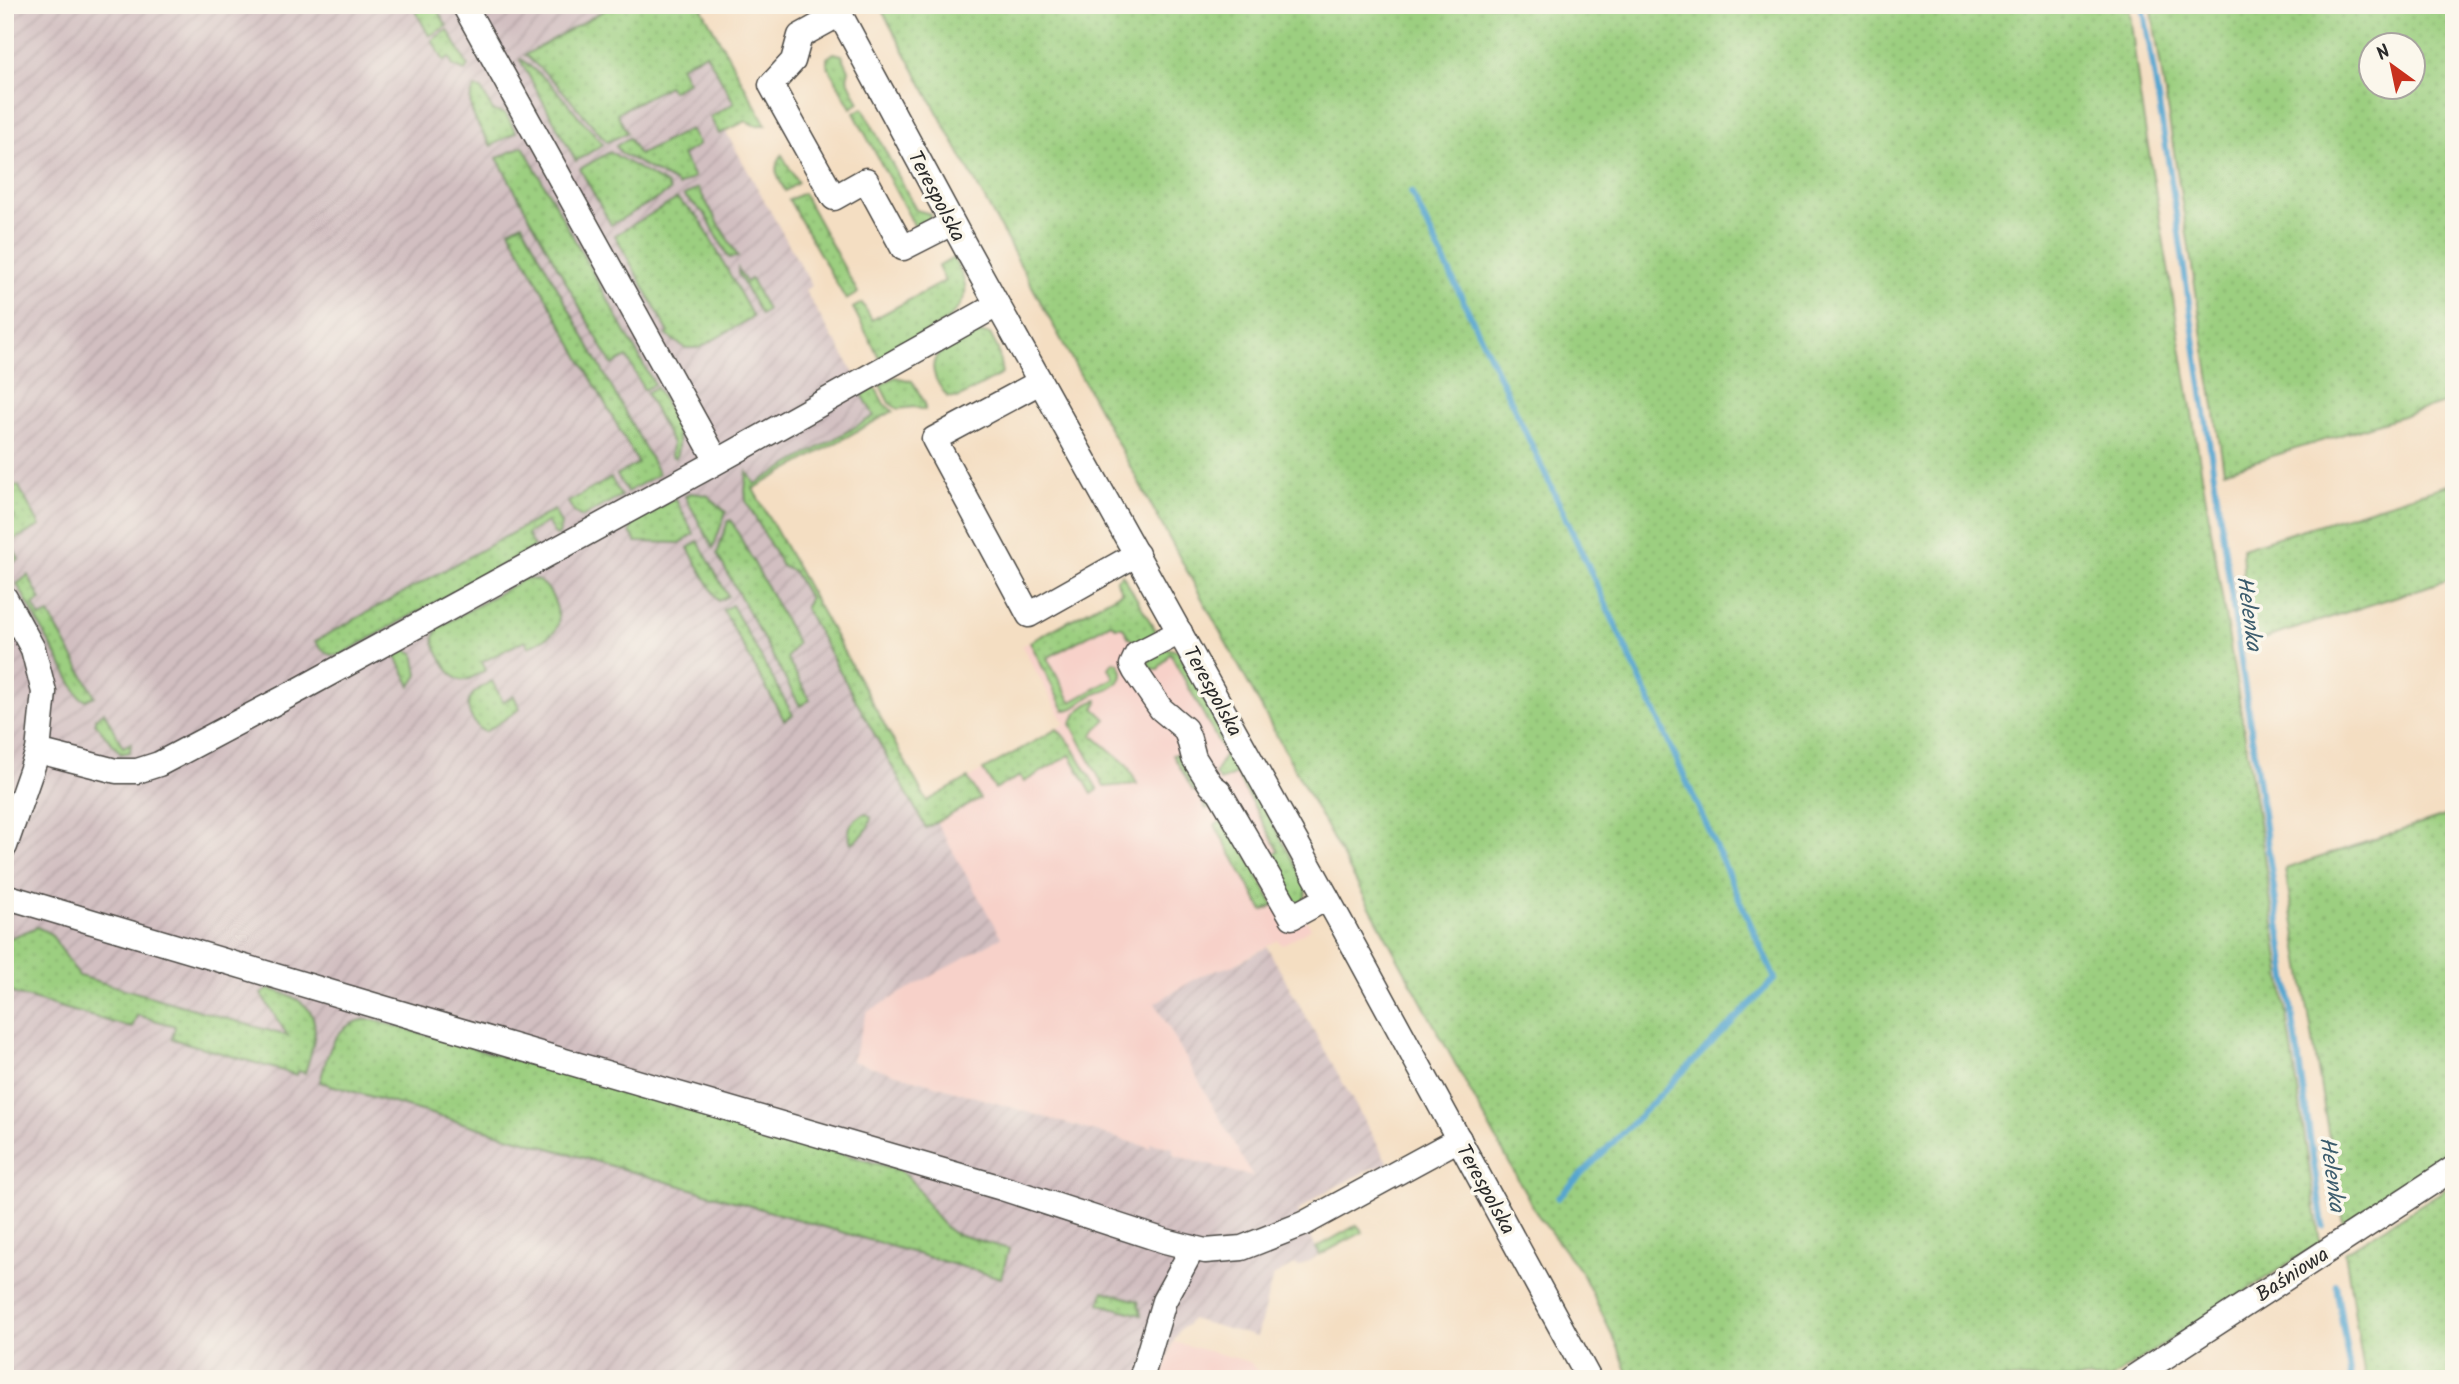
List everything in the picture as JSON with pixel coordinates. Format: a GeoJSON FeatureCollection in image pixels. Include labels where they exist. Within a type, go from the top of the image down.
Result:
{"type":"FeatureCollection","features":[{"type":"Feature","properties":{"kind":"street"},"geometry":{"type":"LineString","coordinates":[[464,5],[717,461]]}},
{"type":"Feature","properties":{"kind":"street"},"geometry":{"type":"LineString","coordinates":[[838,10],[800,36],[793,61],[771,85],[834,198],[866,180],[903,248],[952,223]]}},
{"type":"Feature","properties":{"kind":"street","name":"Terespolska"},"geometry":{"type":"LineString","coordinates":[[838,10],[952,223],[1327,898],[1589,1379]]}},
{"type":"Feature","properties":{"kind":"street"},"geometry":{"type":"LineString","coordinates":[[38,751],[116,771],[137,771],[159,764],[301,689],[997,305]]}},
{"type":"Feature","properties":{"kind":"street"},"geometry":{"type":"LineString","coordinates":[[1040,382],[934,439],[1029,615],[1137,554]]}},
{"type":"Feature","properties":{"kind":"street"},"geometry":{"type":"LineString","coordinates":[[5,598],[33,649],[44,692],[38,751],[5,846]]}},
{"type":"Feature","properties":{"kind":"street"},"geometry":{"type":"LineString","coordinates":[[1180,632],[1137,653],[1132,665],[1135,671],[1161,709],[1185,729],[1194,758],[1211,785],[1219,791],[1292,917],[1327,898]]}},
{"type":"Feature","properties":{"kind":"street"},"geometry":{"type":"LineString","coordinates":[[5,896],[414,1018],[1002,1188],[1205,1251],[1242,1248],[1303,1224],[1459,1139]]}},
{"type":"Feature","properties":{"kind":"street","name":"Baśniowa"},"geometry":{"type":"LineString","coordinates":[[2131,1379],[2454,1168]]}},
{"type":"Feature","properties":{"kind":"street"},"geometry":{"type":"LineString","coordinates":[[1141,1379],[1164,1301],[1193,1248]]}},
{"type":"Feature","properties":{"kind":"shaded area"},"geometry":{"type":"Polygon","coordinates":[[[5,5],[648,5],[680,66],[706,53],[735,103],[710,117],[719,133],[725,130],[812,286],[805,290],[879,418],[753,488],[751,492],[1001,937],[867,1012],[852,1061],[1151,1148],[1150,1143],[1173,1148],[1173,1155],[1253,1177],[1155,1003],[1202,975],[1234,965],[1267,947],[1389,1165],[1370,1169],[1318,1196],[1297,1212],[1320,1255],[1273,1276],[1257,1337],[1191,1319],[1180,1329],[1172,1344],[1162,1379],[5,1379],[5,5]]]}},
{"type":"Feature","properties":{"kind":"shaded area"},"geometry":{"type":"Polygon","coordinates":[[[1116,580],[1169,652],[1305,898],[1307,921],[1311,928],[1282,945],[1278,940],[1234,965],[1202,975],[1156,1003],[1254,1178],[1173,1155],[1173,1148],[1151,1143],[1151,1148],[852,1061],[925,803],[1065,724],[1022,646],[1122,592],[1116,580]]]}},
{"type":"Feature","properties":{"kind":"shaded area"},"geometry":{"type":"Polygon","coordinates":[[[1174,1342],[1250,1362],[1261,1375],[1285,1370],[1318,1379],[1162,1379],[1174,1342]]]}},
{"type":"Feature","properties":{"kind":"green space"},"geometry":{"type":"Polygon","coordinates":[[[419,5],[434,5],[447,26],[429,36],[414,8],[419,5]]]}},
{"type":"Feature","properties":{"kind":"green space"},"geometry":{"type":"Polygon","coordinates":[[[614,5],[700,5],[766,125],[754,125],[746,121],[719,134],[710,117],[734,103],[706,53],[680,66],[688,82],[672,91],[668,86],[617,113],[627,133],[607,142],[555,82],[525,55],[614,5]]]}},
{"type":"Feature","properties":{"kind":"green space"},"geometry":{"type":"Polygon","coordinates":[[[879,5],[2129,5],[2140,97],[2260,828],[2320,1243],[2110,1379],[1630,1379],[1618,1347],[1583,1275],[1537,1214],[879,5]]]}},
{"type":"Feature","properties":{"kind":"green space"},"geometry":{"type":"Polygon","coordinates":[[[2151,5],[2454,5],[2454,400],[2224,471],[2151,5]]]}},
{"type":"Feature","properties":{"kind":"green space"},"geometry":{"type":"Polygon","coordinates":[[[448,30],[468,66],[465,71],[453,66],[449,58],[444,61],[432,40],[448,30]]]}},
{"type":"Feature","properties":{"kind":"green space"},"geometry":{"type":"Polygon","coordinates":[[[834,53],[842,55],[849,70],[847,78],[859,103],[851,108],[827,65],[827,58],[834,53]]]}},
{"type":"Feature","properties":{"kind":"green space"},"geometry":{"type":"Polygon","coordinates":[[[521,59],[550,83],[603,144],[576,161],[521,59]]]}},
{"type":"Feature","properties":{"kind":"green space"},"geometry":{"type":"Polygon","coordinates":[[[475,88],[481,89],[493,111],[506,114],[516,132],[491,146],[472,110],[470,102],[475,88]]]}},
{"type":"Feature","properties":{"kind":"green space"},"geometry":{"type":"Polygon","coordinates":[[[863,108],[916,210],[931,214],[927,224],[920,229],[915,227],[854,113],[863,108]]]}},
{"type":"Feature","properties":{"kind":"green space"},"geometry":{"type":"Polygon","coordinates":[[[690,129],[699,145],[682,155],[694,177],[678,186],[622,154],[616,146],[629,138],[639,155],[690,129]]]}},
{"type":"Feature","properties":{"kind":"green space"},"geometry":{"type":"Polygon","coordinates":[[[523,146],[654,384],[644,390],[627,357],[612,365],[497,158],[523,146]]]}},
{"type":"Feature","properties":{"kind":"green space"},"geometry":{"type":"Polygon","coordinates":[[[610,152],[667,185],[670,191],[611,225],[580,169],[610,152]]]}},
{"type":"Feature","properties":{"kind":"green space"},"geometry":{"type":"Polygon","coordinates":[[[782,155],[798,183],[785,191],[776,169],[782,155]]]}},
{"type":"Feature","properties":{"kind":"green space"},"geometry":{"type":"Polygon","coordinates":[[[698,188],[738,257],[729,258],[705,214],[684,196],[698,188]]]}},
{"type":"Feature","properties":{"kind":"green space"},"geometry":{"type":"Polygon","coordinates":[[[803,193],[858,293],[846,300],[789,200],[803,193]]]}},
{"type":"Feature","properties":{"kind":"green space"},"geometry":{"type":"Polygon","coordinates":[[[677,199],[699,218],[753,317],[699,348],[685,348],[666,335],[669,333],[615,235],[677,199]]]}},
{"type":"Feature","properties":{"kind":"green space"},"geometry":{"type":"Polygon","coordinates":[[[522,223],[659,474],[627,492],[617,475],[638,463],[509,230],[522,223]]]}},
{"type":"Feature","properties":{"kind":"green space"},"geometry":{"type":"Polygon","coordinates":[[[953,258],[965,284],[961,304],[947,320],[880,359],[853,308],[862,303],[872,320],[945,281],[938,267],[953,258]]]}},
{"type":"Feature","properties":{"kind":"green space"},"geometry":{"type":"Polygon","coordinates":[[[738,269],[746,282],[751,279],[767,310],[761,315],[738,274],[738,269]]]}},
{"type":"Feature","properties":{"kind":"green space"},"geometry":{"type":"Polygon","coordinates":[[[981,333],[990,334],[998,349],[1002,374],[958,398],[948,397],[938,384],[934,372],[938,354],[955,342],[981,333]]]}},
{"type":"Feature","properties":{"kind":"green space"},"geometry":{"type":"Polygon","coordinates":[[[895,377],[912,381],[925,403],[925,410],[914,407],[898,409],[889,403],[880,385],[895,377]]]}},
{"type":"Feature","properties":{"kind":"green space"},"geometry":{"type":"Polygon","coordinates":[[[656,387],[677,430],[676,458],[671,456],[672,443],[646,393],[656,387]]]}},
{"type":"Feature","properties":{"kind":"green space"},"geometry":{"type":"Polygon","coordinates":[[[875,387],[884,404],[893,411],[753,489],[927,801],[968,778],[980,799],[926,828],[805,608],[809,598],[794,572],[782,566],[746,501],[747,471],[755,484],[874,416],[862,394],[875,387]]]}},
{"type":"Feature","properties":{"kind":"green space"},"geometry":{"type":"Polygon","coordinates":[[[611,478],[621,496],[582,517],[574,512],[568,502],[611,478]]]}},
{"type":"Feature","properties":{"kind":"green space"},"geometry":{"type":"Polygon","coordinates":[[[2454,483],[2454,578],[2247,644],[2242,548],[2454,483]]]}},
{"type":"Feature","properties":{"kind":"green space"},"geometry":{"type":"Polygon","coordinates":[[[13,484],[14,487],[18,485],[40,526],[10,542],[19,560],[6,564],[5,525],[15,518],[5,500],[5,488],[13,484]]]}},
{"type":"Feature","properties":{"kind":"green space"},"geometry":{"type":"Polygon","coordinates":[[[691,493],[707,495],[726,512],[713,548],[685,496],[691,493]]]}},
{"type":"Feature","properties":{"kind":"green space"},"geometry":{"type":"Polygon","coordinates":[[[675,498],[694,534],[680,543],[636,542],[630,532],[634,520],[675,498]]]}},
{"type":"Feature","properties":{"kind":"green space"},"geometry":{"type":"Polygon","coordinates":[[[554,510],[561,524],[559,535],[556,536],[547,522],[527,534],[534,547],[340,655],[326,652],[315,641],[554,510]]]}},
{"type":"Feature","properties":{"kind":"green space"},"geometry":{"type":"Polygon","coordinates":[[[731,520],[797,643],[787,658],[810,700],[800,706],[717,554],[728,521],[731,520]]]}},
{"type":"Feature","properties":{"kind":"green space"},"geometry":{"type":"Polygon","coordinates":[[[698,541],[728,596],[718,601],[688,548],[698,541]]]}},
{"type":"Feature","properties":{"kind":"green space"},"geometry":{"type":"Polygon","coordinates":[[[1122,574],[1157,633],[1137,643],[1129,638],[1123,627],[1115,627],[1111,623],[1047,658],[1071,702],[1114,678],[1109,668],[1113,662],[1118,663],[1121,670],[1122,676],[1116,685],[1064,710],[1030,642],[1122,592],[1116,580],[1122,574]]]}},
{"type":"Feature","properties":{"kind":"green space"},"geometry":{"type":"Polygon","coordinates":[[[28,575],[41,600],[33,605],[40,618],[49,614],[95,696],[86,700],[80,698],[17,584],[28,575]]]}},
{"type":"Feature","properties":{"kind":"green space"},"geometry":{"type":"Polygon","coordinates":[[[524,579],[539,581],[550,592],[558,613],[554,632],[529,647],[525,640],[482,662],[486,670],[473,677],[463,680],[456,678],[437,649],[434,639],[438,628],[524,579]]]}},
{"type":"Feature","properties":{"kind":"green space"},"geometry":{"type":"Polygon","coordinates":[[[732,605],[793,715],[784,720],[723,610],[732,605]]]}},
{"type":"Feature","properties":{"kind":"green space"},"geometry":{"type":"Polygon","coordinates":[[[1166,648],[1178,651],[1307,886],[1305,898],[1297,904],[1270,856],[1279,851],[1236,774],[1220,781],[1215,774],[1225,754],[1170,653],[1158,669],[1152,669],[1146,662],[1166,648]]]}},
{"type":"Feature","properties":{"kind":"green space"},"geometry":{"type":"Polygon","coordinates":[[[403,649],[414,653],[418,675],[411,686],[394,653],[403,649]]]}},
{"type":"Feature","properties":{"kind":"green space"},"geometry":{"type":"Polygon","coordinates":[[[492,681],[503,702],[514,696],[520,709],[485,732],[473,720],[468,707],[471,696],[492,681]]]}},
{"type":"Feature","properties":{"kind":"green space"},"geometry":{"type":"Polygon","coordinates":[[[1097,700],[1094,708],[1106,719],[1092,735],[1127,765],[1137,784],[1104,787],[1071,724],[1081,709],[1097,700]]]}},
{"type":"Feature","properties":{"kind":"green space"},"geometry":{"type":"Polygon","coordinates":[[[104,712],[123,747],[131,743],[130,752],[121,754],[95,723],[95,718],[104,712]]]}},
{"type":"Feature","properties":{"kind":"green space"},"geometry":{"type":"Polygon","coordinates":[[[1057,729],[1071,744],[1098,790],[1092,794],[1070,755],[1024,782],[1020,776],[995,789],[983,770],[1057,729]]]}},
{"type":"Feature","properties":{"kind":"green space"},"geometry":{"type":"Polygon","coordinates":[[[1181,753],[1223,811],[1216,814],[1211,807],[1206,809],[1173,755],[1181,753]]]}},
{"type":"Feature","properties":{"kind":"green space"},"geometry":{"type":"Polygon","coordinates":[[[865,813],[871,817],[869,826],[862,836],[851,843],[849,829],[856,819],[865,813]]]}},
{"type":"Feature","properties":{"kind":"green space"},"geometry":{"type":"Polygon","coordinates":[[[2454,813],[2454,1148],[2343,1224],[2285,869],[2454,813]]]}},
{"type":"Feature","properties":{"kind":"green space"},"geometry":{"type":"Polygon","coordinates":[[[1227,818],[1274,905],[1263,911],[1215,825],[1227,818]]]}},
{"type":"Feature","properties":{"kind":"green space"},"geometry":{"type":"Polygon","coordinates":[[[37,927],[51,934],[79,976],[288,1036],[261,994],[269,989],[300,1001],[309,1009],[315,1029],[305,1073],[298,1071],[297,1075],[172,1039],[175,1026],[137,1015],[132,1028],[5,991],[5,940],[37,927]]]}},
{"type":"Feature","properties":{"kind":"green space"},"geometry":{"type":"Polygon","coordinates":[[[374,1020],[899,1170],[914,1184],[938,1219],[953,1233],[1009,1249],[1001,1278],[320,1082],[332,1044],[338,1035],[353,1023],[374,1020]]]}},
{"type":"Feature","properties":{"kind":"green space"},"geometry":{"type":"Polygon","coordinates":[[[2454,1184],[2454,1379],[2365,1379],[2345,1252],[2454,1184]]]}},
{"type":"Feature","properties":{"kind":"green space"},"geometry":{"type":"Polygon","coordinates":[[[1357,1225],[1363,1232],[1320,1255],[1316,1248],[1357,1225]]]}},
{"type":"Feature","properties":{"kind":"green space"},"geometry":{"type":"Polygon","coordinates":[[[1103,1291],[1138,1301],[1141,1315],[1100,1304],[1103,1291]]]}},
{"type":"Feature","properties":{"kind":"waterway","name":"Helenka"},"geometry":{"type":"LineString","coordinates":[[2143,5],[2170,172],[2323,1226]]}},
{"type":"Feature","properties":{"kind":"waterway"},"geometry":{"type":"LineString","coordinates":[[1411,192],[1596,584],[1775,979],[1558,1198]]}},
{"type":"Feature","properties":{"kind":"waterway","name":"Helenka"},"geometry":{"type":"LineString","coordinates":[[2336,1284],[2351,1379]]}}]}
